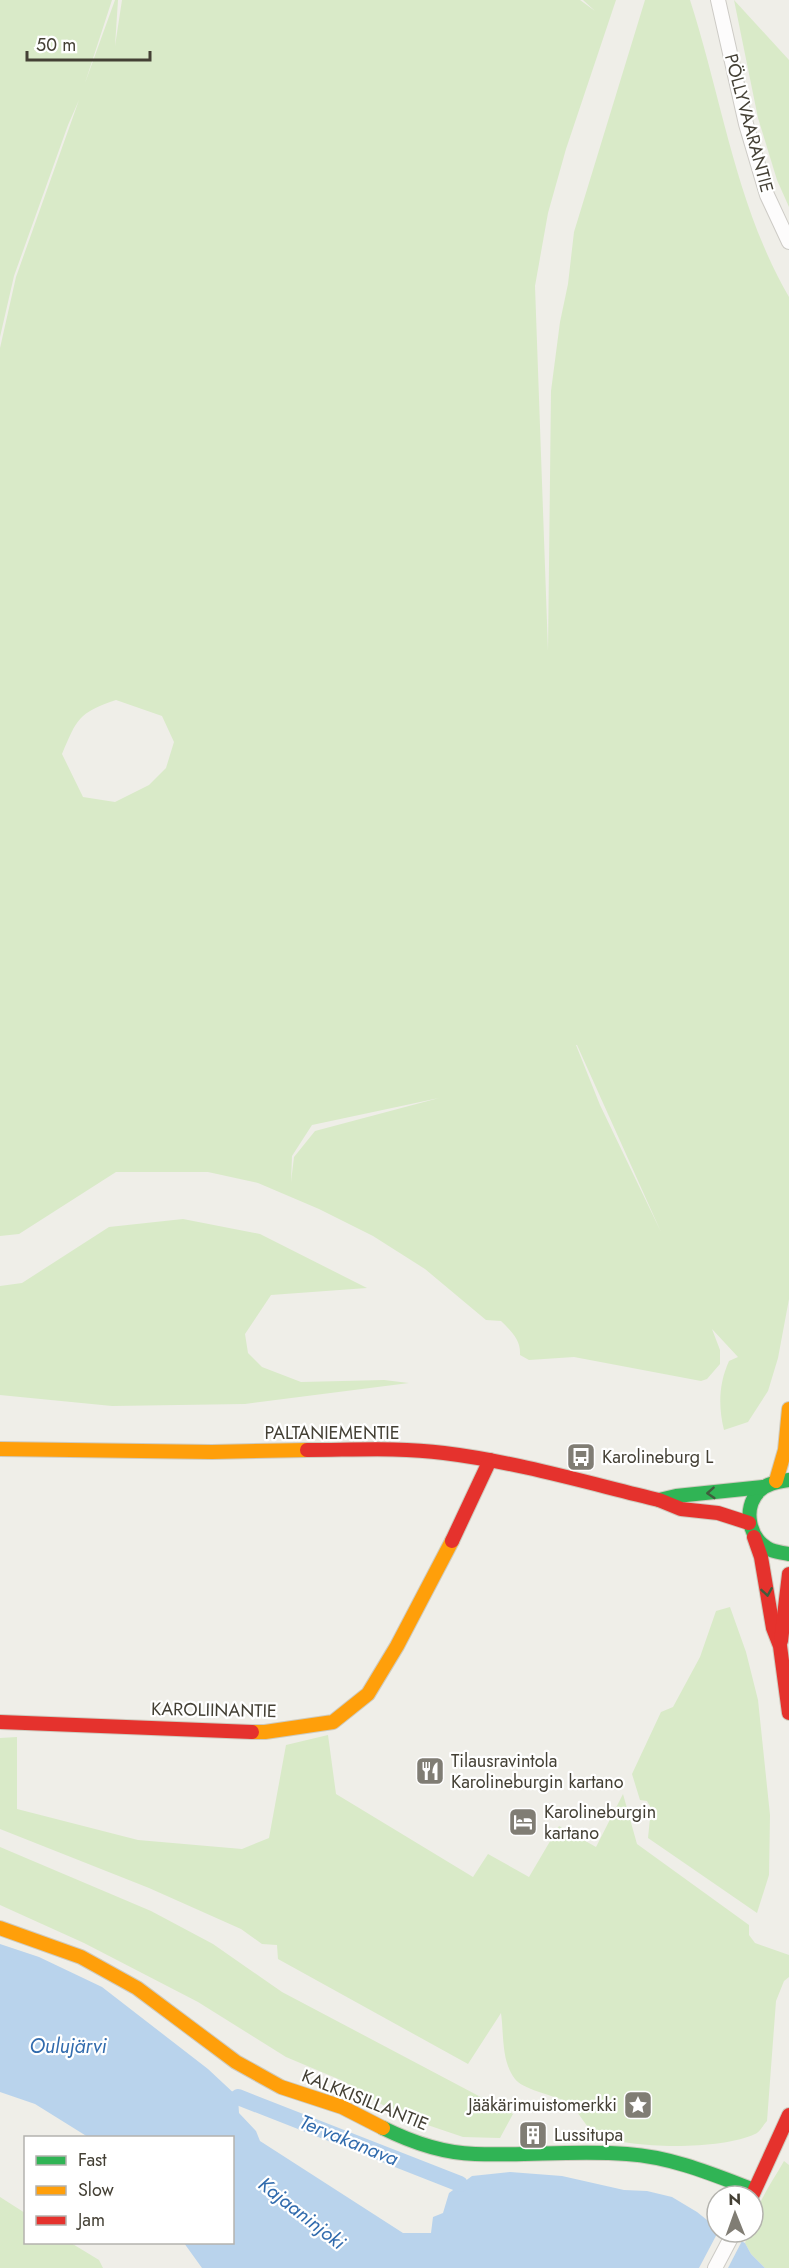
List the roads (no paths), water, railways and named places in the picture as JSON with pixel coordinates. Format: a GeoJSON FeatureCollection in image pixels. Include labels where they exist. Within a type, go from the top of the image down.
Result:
{"type":"FeatureCollection","features":[{"type":"Feature","properties":{"kind":"street","name":"PÖLLYVAARANTIE"},"geometry":{"type":"LineString","coordinates":[[718,0],[746,124],[767,195],[789,242]]}},
{"type":"Feature","properties":{"kind":"street"},"geometry":{"type":"LineString","coordinates":[[789,1409],[785,1450],[776,1483],[751,1503],[749,1523],[761,1557],[773,1628],[780,1646],[789,1713]]}},
{"type":"Feature","properties":{"kind":"street","name":"PALTANIEMENTIE"},"geometry":{"type":"LineString","coordinates":[[0,1449],[133,1452],[396,1449],[444,1453],[490,1460],[659,1500],[681,1509],[718,1513],[749,1523]]}},
{"type":"Feature","properties":{"kind":"street","name":"KAROLIINANTIE"},"geometry":{"type":"LineString","coordinates":[[0,1722],[265,1732],[333,1722],[368,1694],[397,1646],[469,1508],[490,1460]]}},
{"type":"Feature","properties":{"kind":"street","name":"PALTANIEMENTIE"},"geometry":{"type":"LineString","coordinates":[[659,1500],[776,1483]]}},
{"type":"Feature","properties":{"kind":"street"},"geometry":{"type":"LineString","coordinates":[[754,1537],[770,1550],[789,1554]]}},
{"type":"Feature","properties":{"kind":"street"},"geometry":{"type":"LineString","coordinates":[[780,1646],[789,1574]]}},
{"type":"Feature","properties":{"kind":"street","name":"KALKKISILLANTIE"},"geometry":{"type":"LineString","coordinates":[[0,1928],[81,1957],[137,1988],[236,2062],[281,2086],[342,2107],[398,2135],[435,2148],[474,2154],[584,2151],[630,2154],[679,2162],[732,2184]]}},
{"type":"Feature","properties":{"kind":"street"},"geometry":{"type":"LineString","coordinates":[[757,2184],[789,2115]]}},
{"type":"Feature","properties":{"kind":"street"},"geometry":{"type":"LineString","coordinates":[[715,2268],[728,2244]]}},
{"type":"Feature","properties":{"kind":"water","name":"Oulujärvi"},"geometry":{"type":"Polygon","coordinates":[[[0,1944],[39,1957],[102,1987],[208,2069],[238,2097],[239,2113],[256,2131],[260,2141],[403,2233],[431,2233],[433,2217],[443,2213],[449,2193],[472,2176],[510,2172],[562,2176],[624,2190],[647,2191],[672,2197],[705,2218],[705,2244],[746,2244],[751,2254],[765,2268],[202,2268],[185,2244],[234,2244],[234,2136],[86,2136],[35,2104],[0,2092],[0,1944]]]}},
{"type":"Feature","properties":{"kind":"waterway","name":"Tervakanava"},"geometry":{"type":"LineString","coordinates":[[238,2097],[460,2184]]}},
{"type":"Feature","properties":{"kind":"place","name":"Karolineburg L"},"geometry":{"type":"Point","coordinates":[581,1457]}},
{"type":"Feature","properties":{"kind":"place","name":"Tilausravintola Karolineburgin kartano"},"geometry":{"type":"Point","coordinates":[430,1771]}},
{"type":"Feature","properties":{"kind":"place","name":"Karolineburgin kartano"},"geometry":{"type":"Point","coordinates":[523,1822]}},
{"type":"Feature","properties":{"kind":"place","name":"Jääkärimuistomerkki"},"geometry":{"type":"Point","coordinates":[638,2105]}},
{"type":"Feature","properties":{"kind":"place","name":"Lussitupa"},"geometry":{"type":"Point","coordinates":[533,2135]}},
{"type":"Feature","properties":{"kind":"water label","name":"Kajaaninjoki"},"geometry":{"type":"Point","coordinates":[302,2213]}}]}
